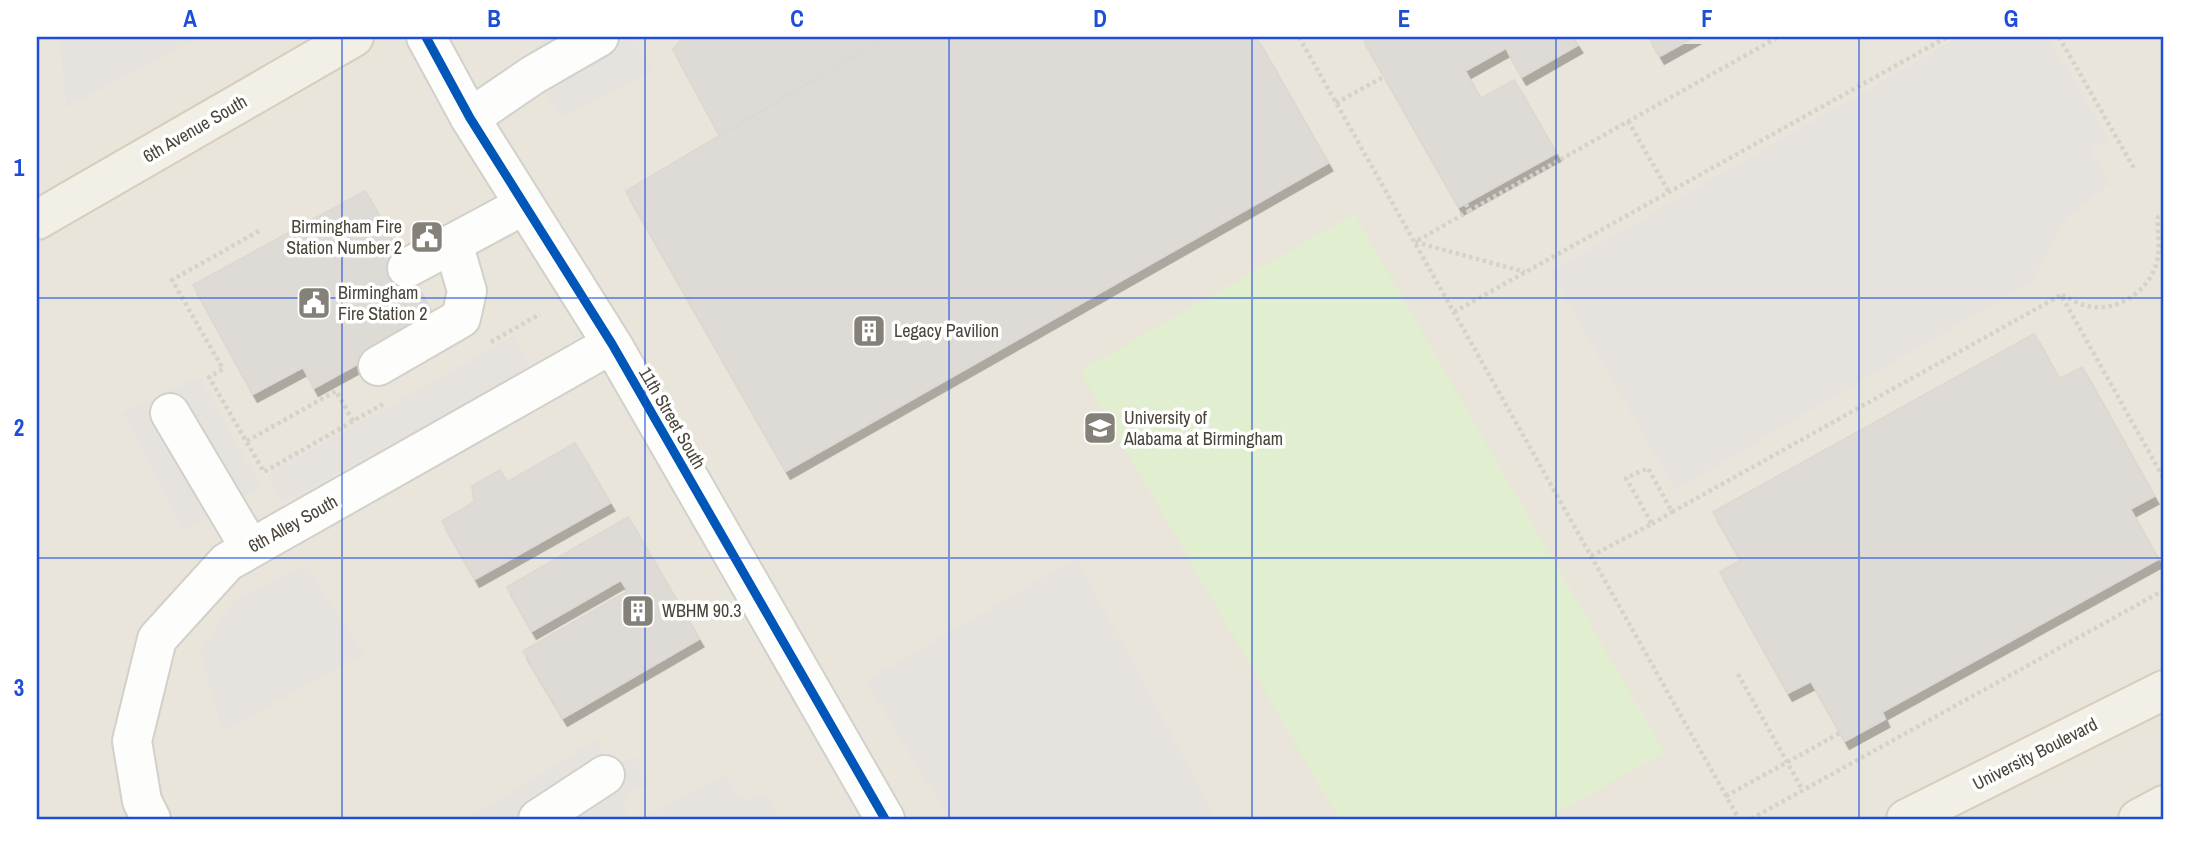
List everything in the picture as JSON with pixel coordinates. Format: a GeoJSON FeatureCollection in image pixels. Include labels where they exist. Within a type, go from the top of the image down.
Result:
{"type":"FeatureCollection","features":[{"type":"Feature","properties":{"kind":"main road","name":"6th Avenue South"},"geometry":{"type":"LineString","coordinates":[[37,220],[354,37]]}},
{"type":"Feature","properties":{"kind":"main road","name":"University Boulevard"},"geometry":{"type":"LineString","coordinates":[[1906,819],[2164,690]]}},
{"type":"Feature","properties":{"kind":"main road"},"geometry":{"type":"LineString","coordinates":[[2138,819],[2164,805]]}},
{"type":"Feature","properties":{"kind":"street","name":"11th Street South"},"geometry":{"type":"LineString","coordinates":[[426,37],[470,118],[612,344],[884,819]]}},
{"type":"Feature","properties":{"kind":"street"},"geometry":{"type":"LineString","coordinates":[[470,118],[533,75],[599,37]]}},
{"type":"Feature","properties":{"kind":"street"},"geometry":{"type":"LineString","coordinates":[[407,268],[524,205]]}},
{"type":"Feature","properties":{"kind":"street"},"geometry":{"type":"LineString","coordinates":[[383,383],[461,318],[467,291],[453,243]]}},
{"type":"Feature","properties":{"kind":"street","name":"6th Alley South"},"geometry":{"type":"LineString","coordinates":[[151,819],[142,801],[132,741],[158,639],[227,562],[612,344]]}},
{"type":"Feature","properties":{"kind":"street"},"geometry":{"type":"LineString","coordinates":[[170,413],[250,548]]}},
{"type":"Feature","properties":{"kind":"street"},"geometry":{"type":"LineString","coordinates":[[538,819],[605,775]]}},
{"type":"Feature","properties":{"kind":"path"},"geometry":{"type":"LineString","coordinates":[[1299,37],[1739,819]]}},
{"type":"Feature","properties":{"kind":"path"},"geometry":{"type":"LineString","coordinates":[[1415,242],[1778,37]]}},
{"type":"Feature","properties":{"kind":"path"},"geometry":{"type":"LineString","coordinates":[[1454,312],[1947,37]]}},
{"type":"Feature","properties":{"kind":"path"},"geometry":{"type":"LineString","coordinates":[[2059,37],[2136,170]]}},
{"type":"Feature","properties":{"kind":"path"},"geometry":{"type":"LineString","coordinates":[[1336,103],[1385,76]]}},
{"type":"Feature","properties":{"kind":"path"},"geometry":{"type":"LineString","coordinates":[[1628,121],[1669,192]]}},
{"type":"Feature","properties":{"kind":"path"},"geometry":{"type":"LineString","coordinates":[[1466,204],[1469,211]]}},
{"type":"Feature","properties":{"kind":"path"},"geometry":{"type":"LineString","coordinates":[[2061,295],[2092,307],[2126,301],[2141,289],[2153,274],[2158,253],[2158,217],[2164,214]]}},
{"type":"Feature","properties":{"kind":"path"},"geometry":{"type":"LineString","coordinates":[[259,231],[172,281],[223,369],[209,377],[264,472],[354,421],[383,383]]}},
{"type":"Feature","properties":{"kind":"path"},"geometry":{"type":"LineString","coordinates":[[1415,242],[1526,272]]}},
{"type":"Feature","properties":{"kind":"path"},"geometry":{"type":"LineString","coordinates":[[2061,295],[2164,479]]}},
{"type":"Feature","properties":{"kind":"path"},"geometry":{"type":"LineString","coordinates":[[1591,556],[2061,295]]}},
{"type":"Feature","properties":{"kind":"path"},"geometry":{"type":"LineString","coordinates":[[482,347],[540,314]]}},
{"type":"Feature","properties":{"kind":"path"},"geometry":{"type":"LineString","coordinates":[[247,442],[336,391],[354,421]]}},
{"type":"Feature","properties":{"kind":"path"},"geometry":{"type":"LineString","coordinates":[[1652,524],[1626,478],[1648,468],[1672,512]]}},
{"type":"Feature","properties":{"kind":"path"},"geometry":{"type":"LineString","coordinates":[[1751,819],[2164,590]]}},
{"type":"Feature","properties":{"kind":"path"},"geometry":{"type":"LineString","coordinates":[[1738,674],[1802,789]]}},
{"type":"Feature","properties":{"kind":"path"},"geometry":{"type":"LineString","coordinates":[[1726,796],[1840,733]]}},
{"type":"Feature","properties":{"kind":"shaded area","name":"University of Alabama at Birmingham"},"geometry":{"type":"Polygon","coordinates":[[[37,37],[2164,37],[2164,819],[37,819],[37,37]]]}},
{"type":"Feature","properties":{"kind":"shaded area"},"geometry":{"type":"Polygon","coordinates":[[[59,37],[199,37],[66,108],[59,37]]]}},
{"type":"Feature","properties":{"kind":"shaded area"},"geometry":{"type":"Polygon","coordinates":[[[546,37],[635,37],[653,71],[560,118],[523,59],[546,37]]]}},
{"type":"Feature","properties":{"kind":"shaded area"},"geometry":{"type":"Polygon","coordinates":[[[1959,37],[2048,37],[2109,139],[2090,148],[2110,184],[2068,216],[2031,282],[1675,490],[1550,272],[1959,37]]]}},
{"type":"Feature","properties":{"kind":"shaded area"},"geometry":{"type":"Polygon","coordinates":[[[513,336],[532,367],[282,503],[267,475],[513,336]]]}},
{"type":"Feature","properties":{"kind":"shaded area"},"geometry":{"type":"Polygon","coordinates":[[[199,376],[262,487],[183,531],[123,413],[199,376]]]}},
{"type":"Feature","properties":{"kind":"shaded area"},"geometry":{"type":"Polygon","coordinates":[[[1077,558],[1216,819],[949,819],[865,681],[1077,558]]]}},
{"type":"Feature","properties":{"kind":"shaded area"},"geometry":{"type":"Polygon","coordinates":[[[306,564],[364,654],[222,732],[200,651],[233,601],[306,564]]]}},
{"type":"Feature","properties":{"kind":"shaded area"},"geometry":{"type":"Polygon","coordinates":[[[596,740],[612,766],[635,756],[649,784],[630,792],[623,803],[627,816],[634,819],[476,819],[473,815],[596,740]]]}},
{"type":"Feature","properties":{"kind":"shaded area"},"geometry":{"type":"Polygon","coordinates":[[[725,774],[739,798],[749,800],[766,793],[780,819],[641,819],[725,774]]]}},
{"type":"Feature","properties":{"kind":"green space"},"geometry":{"type":"Polygon","coordinates":[[[1354,214],[1664,752],[1547,819],[1339,819],[1080,371],[1354,214]]]}},
{"type":"Feature","properties":{"kind":"building"},"geometry":{"type":"Polygon","coordinates":[[[678,37],[886,37],[720,136],[673,49],[681,41],[678,37]]]}},
{"type":"Feature","properties":{"kind":"building","name":"Legacy Pavilion"},"geometry":{"type":"Polygon","coordinates":[[[886,37],[1256,37],[1328,163],[786,471],[626,191],[886,37]]]}},
{"type":"Feature","properties":{"kind":"building"},"geometry":{"type":"Polygon","coordinates":[[[1362,37],[1573,37],[1578,45],[1522,77],[1506,48],[1465,71],[1480,99],[1514,80],[1556,153],[1459,207],[1362,37]]]}},
{"type":"Feature","properties":{"kind":"building"},"geometry":{"type":"Polygon","coordinates":[[[1649,37],[1694,37],[1660,56],[1649,37]]]}},
{"type":"Feature","properties":{"kind":"building","name":"Birmingham Fire Station 2"},"geometry":{"type":"Polygon","coordinates":[[[365,191],[436,321],[314,388],[303,367],[253,394],[193,285],[365,191]]]}},
{"type":"Feature","properties":{"kind":"building"},"geometry":{"type":"Polygon","coordinates":[[[2034,334],[2059,379],[2082,367],[2154,496],[2130,509],[2158,559],[1882,712],[1885,719],[1845,741],[1811,681],[1788,693],[1720,572],[1741,560],[1713,512],[2034,334]]]}},
{"type":"Feature","properties":{"kind":"building"},"geometry":{"type":"Polygon","coordinates":[[[575,443],[610,503],[475,579],[442,521],[474,502],[472,486],[500,470],[507,482],[575,443]]]}},
{"type":"Feature","properties":{"kind":"building","name":"WBHM 90.3"},"geometry":{"type":"Polygon","coordinates":[[[628,517],[699,639],[563,718],[523,651],[628,591],[621,580],[532,631],[507,587],[628,517]]]}},
{"type":"Feature","properties":{"kind":"cycle path"},"geometry":{"type":"LineString","coordinates":[[426,37],[470,118],[612,344],[885,819]]}},
{"type":"Feature","properties":{"kind":"place","name":"Birmingham Fire Station Number 2"},"geometry":{"type":"Point","coordinates":[427,237]}},
{"type":"Feature","properties":{"kind":"place","name":"Birmingham Fire Station 2"},"geometry":{"type":"Point","coordinates":[314,303]}},
{"type":"Feature","properties":{"kind":"place","name":"Legacy Pavilion"},"geometry":{"type":"Point","coordinates":[869,331]}},
{"type":"Feature","properties":{"kind":"place","name":"University of Alabama at Birmingham"},"geometry":{"type":"Point","coordinates":[1100,428]}},
{"type":"Feature","properties":{"kind":"place","name":"WBHM 90.3"},"geometry":{"type":"Point","coordinates":[638,611]}}]}
